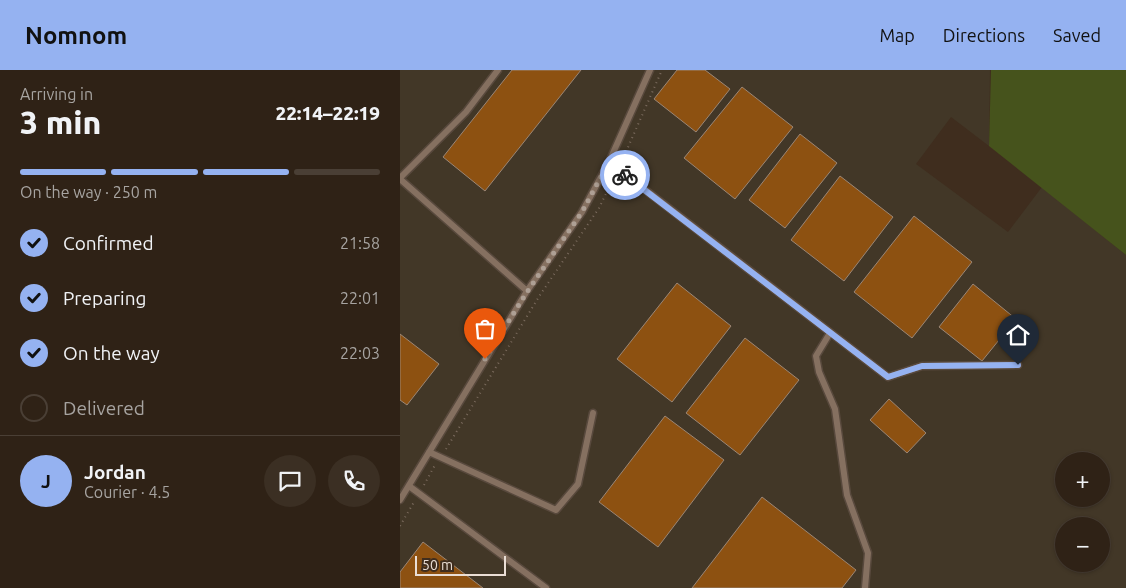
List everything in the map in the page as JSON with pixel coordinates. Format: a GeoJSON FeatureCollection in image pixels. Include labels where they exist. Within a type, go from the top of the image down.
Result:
{"type":"FeatureCollection","features":[{"type":"Feature","properties":{"kind":"lane"},"geometry":{"type":"LineString","coordinates":[[498,70],[466,112],[400,178],[527,292]]}},
{"type":"Feature","properties":{"kind":"lane"},"geometry":{"type":"LineString","coordinates":[[400,500],[527,292],[582,212],[609,162],[650,70]]}},
{"type":"Feature","properties":{"kind":"lane"},"geometry":{"type":"LineString","coordinates":[[609,162],[888,377],[922,366],[1018,365]]}},
{"type":"Feature","properties":{"kind":"lane"},"geometry":{"type":"LineString","coordinates":[[830,333],[816,356],[819,372],[835,409],[847,495],[868,553],[865,588]]}},
{"type":"Feature","properties":{"kind":"lane"},"geometry":{"type":"LineString","coordinates":[[429,452],[556,510],[578,484],[593,413]]}},
{"type":"Feature","properties":{"kind":"lane"},"geometry":{"type":"LineString","coordinates":[[409,486],[546,588]]}},
{"type":"Feature","properties":{"kind":"path"},"geometry":{"type":"LineString","coordinates":[[400,526],[440,457],[540,295],[599,208],[662,70]]}},
{"type":"Feature","properties":{"kind":"shaded area"},"geometry":{"type":"Polygon","coordinates":[[[400,70],[990,70],[989,146],[951,117],[916,164],[1008,232],[1042,187],[1126,255],[1126,588],[400,588],[400,70]]]}},
{"type":"Feature","properties":{"kind":"green space"},"geometry":{"type":"Polygon","coordinates":[[[991,70],[1126,70],[1126,255],[989,146],[991,70]]]}},
{"type":"Feature","properties":{"kind":"building"},"geometry":{"type":"Polygon","coordinates":[[[512,70],[581,70],[485,191],[443,157],[512,70]]]}},
{"type":"Feature","properties":{"kind":"building"},"geometry":{"type":"Polygon","coordinates":[[[677,70],[705,70],[730,89],[696,132],[654,99],[677,70]]]}},
{"type":"Feature","properties":{"kind":"building"},"geometry":{"type":"Polygon","coordinates":[[[742,87],[793,127],[735,199],[684,158],[742,87]]]}},
{"type":"Feature","properties":{"kind":"building"},"geometry":{"type":"Polygon","coordinates":[[[800,134],[837,163],[785,228],[749,200],[800,134]]]}},
{"type":"Feature","properties":{"kind":"building"},"geometry":{"type":"Polygon","coordinates":[[[840,176],[893,217],[844,281],[791,240],[840,176]]]}},
{"type":"Feature","properties":{"kind":"building"},"geometry":{"type":"Polygon","coordinates":[[[914,216],[972,262],[912,338],[854,292],[914,216]]]}},
{"type":"Feature","properties":{"kind":"building"},"geometry":{"type":"Polygon","coordinates":[[[677,283],[731,326],[672,402],[617,359],[677,283]]]}},
{"type":"Feature","properties":{"kind":"building"},"geometry":{"type":"Polygon","coordinates":[[[973,284],[1016,319],[982,361],[939,327],[973,284]]]}},
{"type":"Feature","properties":{"kind":"building"},"geometry":{"type":"Polygon","coordinates":[[[400,334],[439,364],[407,405],[400,400],[400,334]]]}},
{"type":"Feature","properties":{"kind":"building"},"geometry":{"type":"Polygon","coordinates":[[[745,338],[799,380],[740,455],[686,413],[745,338]]]}},
{"type":"Feature","properties":{"kind":"building"},"geometry":{"type":"Polygon","coordinates":[[[889,399],[926,433],[907,453],[870,420],[889,399]]]}},
{"type":"Feature","properties":{"kind":"building"},"geometry":{"type":"Polygon","coordinates":[[[665,416],[724,460],[658,547],[599,502],[665,416]]]}},
{"type":"Feature","properties":{"kind":"building"},"geometry":{"type":"Polygon","coordinates":[[[762,497],[856,570],[842,588],[692,588],[762,497]]]}},
{"type":"Feature","properties":{"kind":"building"},"geometry":{"type":"Polygon","coordinates":[[[423,542],[483,588],[400,588],[400,572],[423,542]]]}},
{"type":"Feature","properties":{"kind":"way so far"},"geometry":{"type":"LineString","coordinates":[[485,359],[527,292],[582,212],[609,162],[625,175]]}},
{"type":"Feature","properties":{"kind":"route"},"geometry":{"type":"LineString","coordinates":[[625,175],[888,377],[922,366],[1018,365]]}}]}
